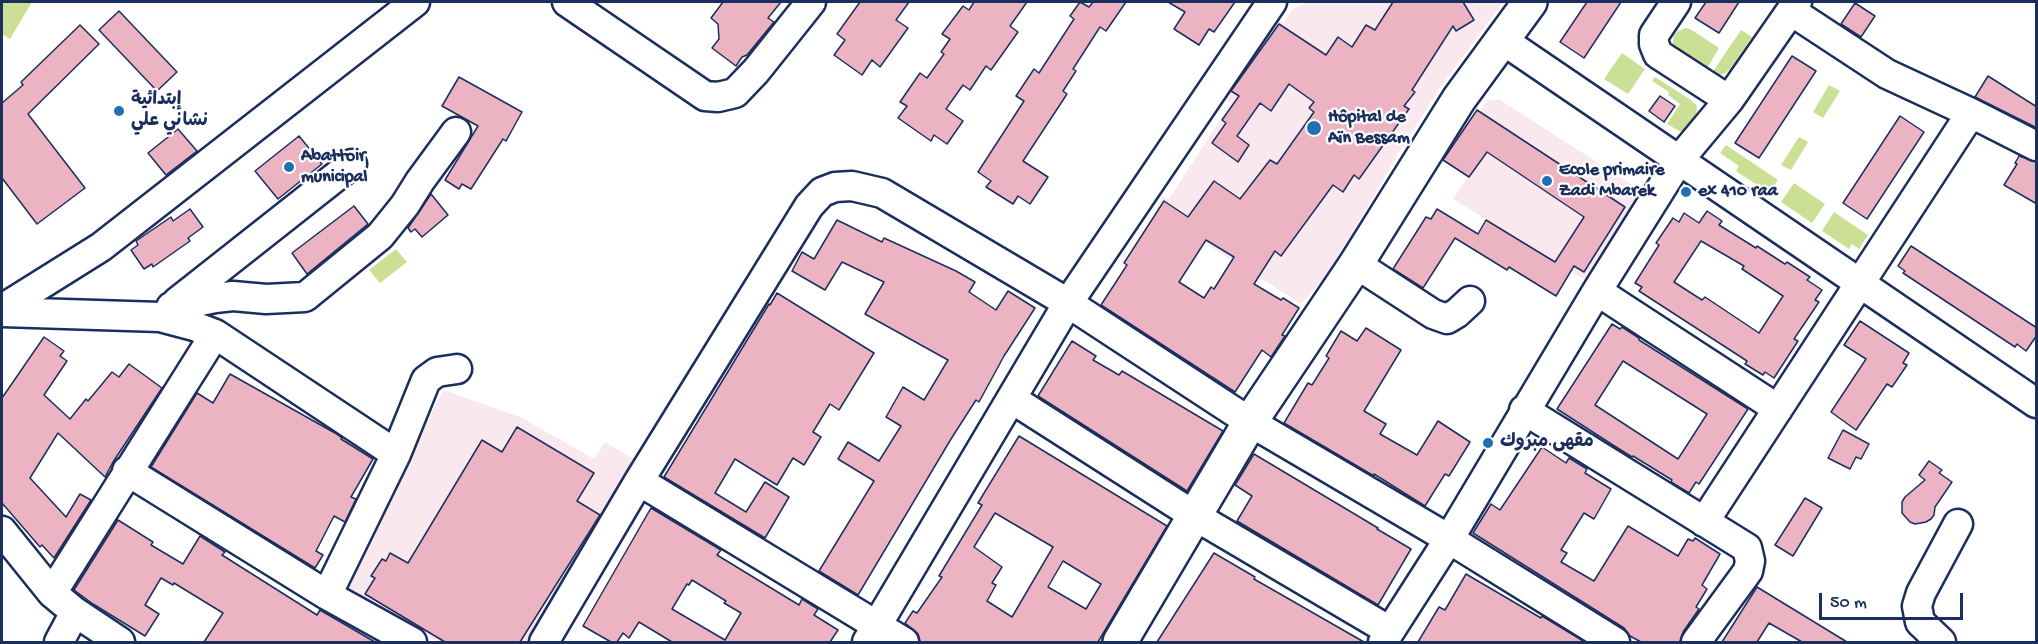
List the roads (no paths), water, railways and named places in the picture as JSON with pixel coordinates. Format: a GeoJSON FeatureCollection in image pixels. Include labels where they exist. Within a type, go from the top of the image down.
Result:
{"type":"FeatureCollection","features":[{"type":"Feature","properties":{"kind":"main road"},"geometry":{"type":"LineString","coordinates":[[1120,642],[1250,422],[1356,264],[1459,99],[1530,2]]}},
{"type":"Feature","properties":{"kind":"street"},"geometry":{"type":"LineString","coordinates":[[2,311],[101,247],[415,2]]}},
{"type":"Feature","properties":{"kind":"street"},"geometry":{"type":"LineString","coordinates":[[567,2],[705,96],[718,97],[735,93],[811,2]]}},
{"type":"Feature","properties":{"kind":"street"},"geometry":{"type":"LineString","coordinates":[[872,634],[1068,303],[1272,2]]}},
{"type":"Feature","properties":{"kind":"street"},"geometry":{"type":"LineString","coordinates":[[1676,2],[1653,35],[1658,54],[1729,100]]}},
{"type":"Feature","properties":{"kind":"street"},"geometry":{"type":"LineString","coordinates":[[1012,399],[1386,637],[1449,539],[1596,291],[1679,160],[1729,100],[1794,6],[1887,75],[2037,146]]}},
{"type":"Feature","properties":{"kind":"street"},"geometry":{"type":"LineString","coordinates":[[1501,39],[2037,403]]}},
{"type":"Feature","properties":{"kind":"street"},"geometry":{"type":"LineString","coordinates":[[1704,522],[1971,113]]}},
{"type":"Feature","properties":{"kind":"street"},"geometry":{"type":"LineString","coordinates":[[2,311],[166,312],[215,298],[233,296],[266,299],[305,297],[380,236],[405,205],[456,132]]}},
{"type":"Feature","properties":{"kind":"street"},"geometry":{"type":"LineString","coordinates":[[166,312],[352,164]]}},
{"type":"Feature","properties":{"kind":"street"},"geometry":{"type":"LineString","coordinates":[[544,642],[639,481],[809,206],[822,192],[835,187],[852,186],[882,193],[1068,303],[1250,422],[1449,539],[1615,642]]}},
{"type":"Feature","properties":{"kind":"street"},"geometry":{"type":"LineString","coordinates":[[1356,264],[1433,314],[1446,318],[1457,313],[1470,301]]}},
{"type":"Feature","properties":{"kind":"street"},"geometry":{"type":"LineString","coordinates":[[1596,291],[1778,410]]}},
{"type":"Feature","properties":{"kind":"street"},"geometry":{"type":"LineString","coordinates":[[166,312],[215,334],[396,454]]}},
{"type":"Feature","properties":{"kind":"street"},"geometry":{"type":"LineString","coordinates":[[52,593],[215,334]]}},
{"type":"Feature","properties":{"kind":"street"},"geometry":{"type":"LineString","coordinates":[[327,595],[396,454],[426,380],[437,372],[457,369]]}},
{"type":"Feature","properties":{"kind":"street"},"geometry":{"type":"LineString","coordinates":[[1524,410],[1747,548],[1750,561],[1748,572],[1696,642]]}},
{"type":"Feature","properties":{"kind":"street"},"geometry":{"type":"LineString","coordinates":[[127,471],[327,595],[412,642]]}},
{"type":"Feature","properties":{"kind":"street"},"geometry":{"type":"LineString","coordinates":[[639,481],[872,634],[904,642]]}},
{"type":"Feature","properties":{"kind":"street"},"geometry":{"type":"LineString","coordinates":[[1941,642],[1920,622],[1917,606],[1921,593],[1958,524]]}},
{"type":"Feature","properties":{"kind":"street"},"geometry":{"type":"LineString","coordinates":[[2,531],[52,593],[75,612],[120,642]]}},
{"type":"Feature","properties":{"kind":"street"},"geometry":{"type":"LineString","coordinates":[[59,642],[75,612]]}},
{"type":"Feature","properties":{"kind":"place","name":"إبتدائية نشاني علي"},"geometry":{"type":"Point","coordinates":[119,111]}},
{"type":"Feature","properties":{"kind":"place","name":"Hôpital de Aïn Bessam"},"geometry":{"type":"Point","coordinates":[1314,128]}},
{"type":"Feature","properties":{"kind":"place","name":"Abattoir municipal"},"geometry":{"type":"Point","coordinates":[289,167]}},
{"type":"Feature","properties":{"kind":"place","name":"Ecole primaire Zadi Mbarek"},"geometry":{"type":"Point","coordinates":[1547,181]}},
{"type":"Feature","properties":{"kind":"place","name":"ex 410 raa"},"geometry":{"type":"Point","coordinates":[1686,192]}},
{"type":"Feature","properties":{"kind":"place","name":"مقهى مبروك"},"geometry":{"type":"Point","coordinates":[1488,443]}}]}
